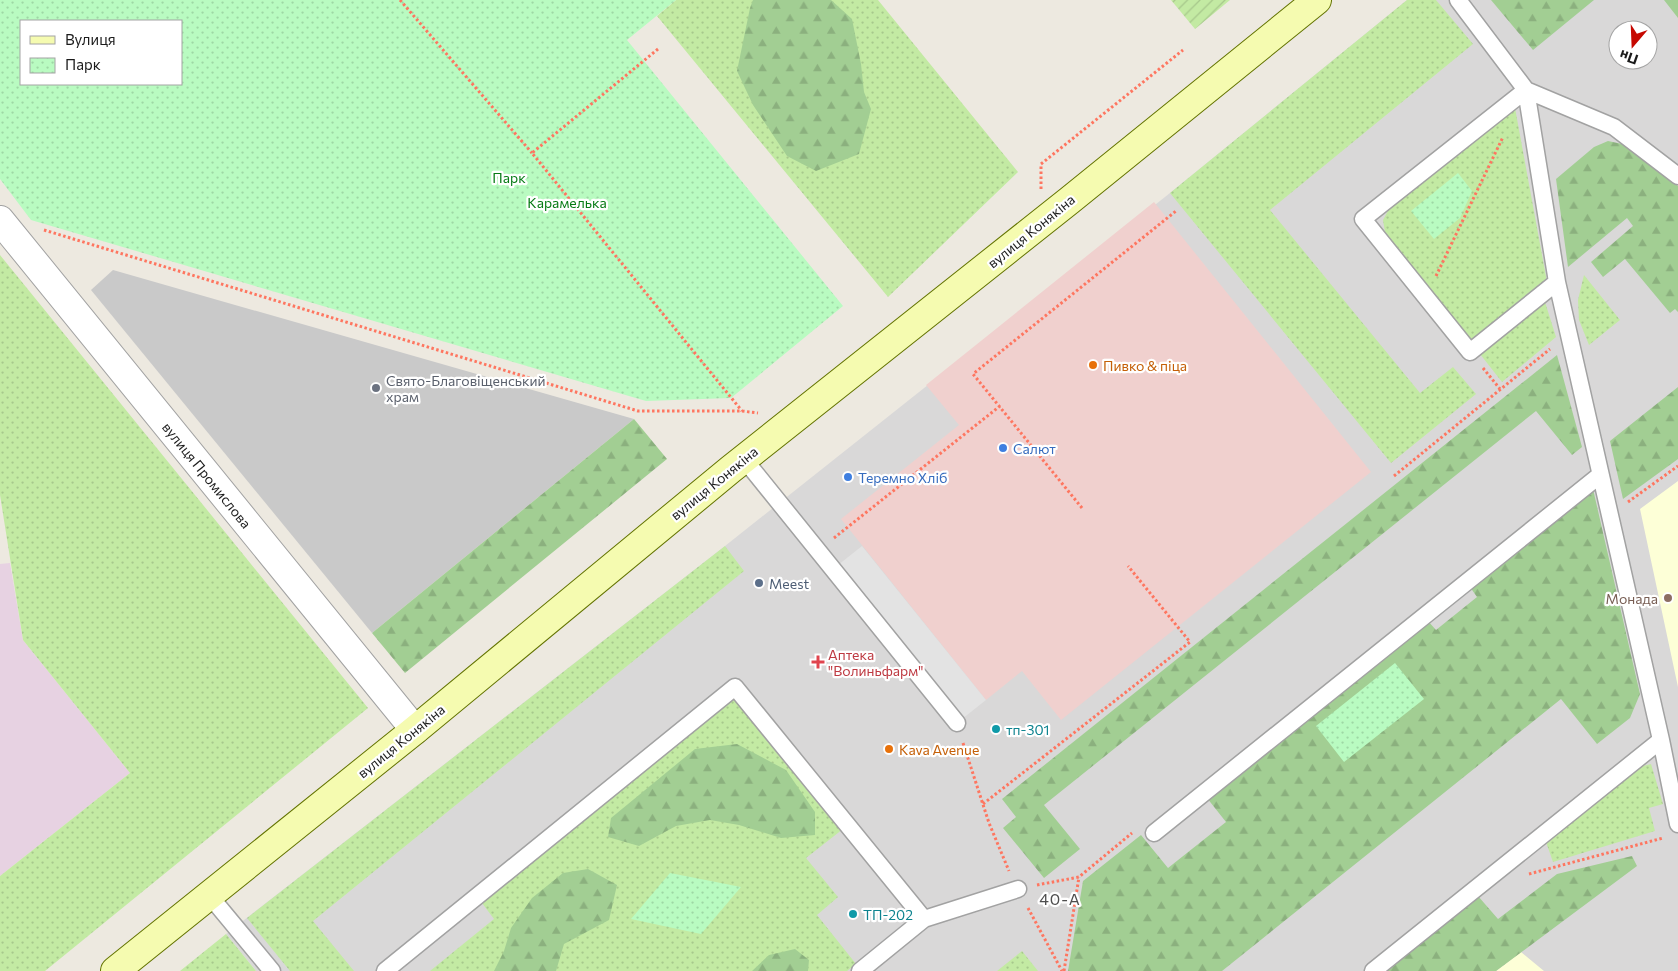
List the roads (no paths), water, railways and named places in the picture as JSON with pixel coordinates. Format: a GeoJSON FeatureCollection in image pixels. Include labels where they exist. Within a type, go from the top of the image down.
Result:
{"type":"FeatureCollection","features":[{"type":"Feature","properties":{"kind":"street","name":"вулиця Конякіна"},"geometry":{"type":"LineString","coordinates":[[115,971],[415,730],[744,459],[1078,194],[1317,0]]}},
{"type":"Feature","properties":{"kind":"street","name":"вулиця Промислова"},"geometry":{"type":"LineString","coordinates":[[0,220],[415,730]]}},
{"type":"Feature","properties":{"kind":"lane"},"geometry":{"type":"LineString","coordinates":[[1458,0],[1526,90],[1557,282],[1661,740],[1673,830]]}},
{"type":"Feature","properties":{"kind":"lane"},"geometry":{"type":"LineString","coordinates":[[1526,90],[1614,127],[1678,176]]}},
{"type":"Feature","properties":{"kind":"lane"},"geometry":{"type":"LineString","coordinates":[[1526,90],[1363,219],[1470,352],[1557,282]]}},
{"type":"Feature","properties":{"kind":"lane"},"geometry":{"type":"LineString","coordinates":[[744,459],[957,723]]}},
{"type":"Feature","properties":{"kind":"lane"},"geometry":{"type":"LineString","coordinates":[[1154,833],[1600,475]]}},
{"type":"Feature","properties":{"kind":"lane"},"geometry":{"type":"LineString","coordinates":[[384,971],[735,687],[924,919]]}},
{"type":"Feature","properties":{"kind":"lane"},"geometry":{"type":"LineString","coordinates":[[1373,971],[1661,740]]}},
{"type":"Feature","properties":{"kind":"lane"},"geometry":{"type":"LineString","coordinates":[[860,971],[924,919],[1018,889]]}},
{"type":"Feature","properties":{"kind":"lane"},"geometry":{"type":"LineString","coordinates":[[209,895],[272,971]]}},
{"type":"Feature","properties":{"kind":"place","name":"Пивко & піца"},"geometry":{"type":"Point","coordinates":[1093,365]}},
{"type":"Feature","properties":{"kind":"place","name":"Свято-Благовіщенський храм"},"geometry":{"type":"Point","coordinates":[376,388]}},
{"type":"Feature","properties":{"kind":"place","name":"Салют"},"geometry":{"type":"Point","coordinates":[1003,448]}},
{"type":"Feature","properties":{"kind":"place","name":"Теремно Хліб"},"geometry":{"type":"Point","coordinates":[848,477]}},
{"type":"Feature","properties":{"kind":"place","name":"Meest"},"geometry":{"type":"Point","coordinates":[759,583]}},
{"type":"Feature","properties":{"kind":"place","name":"Монада"},"geometry":{"type":"Point","coordinates":[1668,598]}},
{"type":"Feature","properties":{"kind":"place","name":"Аптека \"Волиньфарм\""},"geometry":{"type":"Point","coordinates":[818,662]}},
{"type":"Feature","properties":{"kind":"place","name":"тп-301"},"geometry":{"type":"Point","coordinates":[996,729]}},
{"type":"Feature","properties":{"kind":"place","name":"Kava Avenue"},"geometry":{"type":"Point","coordinates":[889,749]}},
{"type":"Feature","properties":{"kind":"place","name":"ТП-202"},"geometry":{"type":"Point","coordinates":[853,914]}},
{"type":"Feature","properties":{"kind":"district","name":"40-А"},"geometry":{"type":"Point","coordinates":[1060,898]}},
{"type":"Feature","properties":{"kind":"park label","name":"Парк"},"geometry":{"type":"Point","coordinates":[509,177]}},
{"type":"Feature","properties":{"kind":"park label","name":"Карамелька"},"geometry":{"type":"Point","coordinates":[567,202]}}]}
